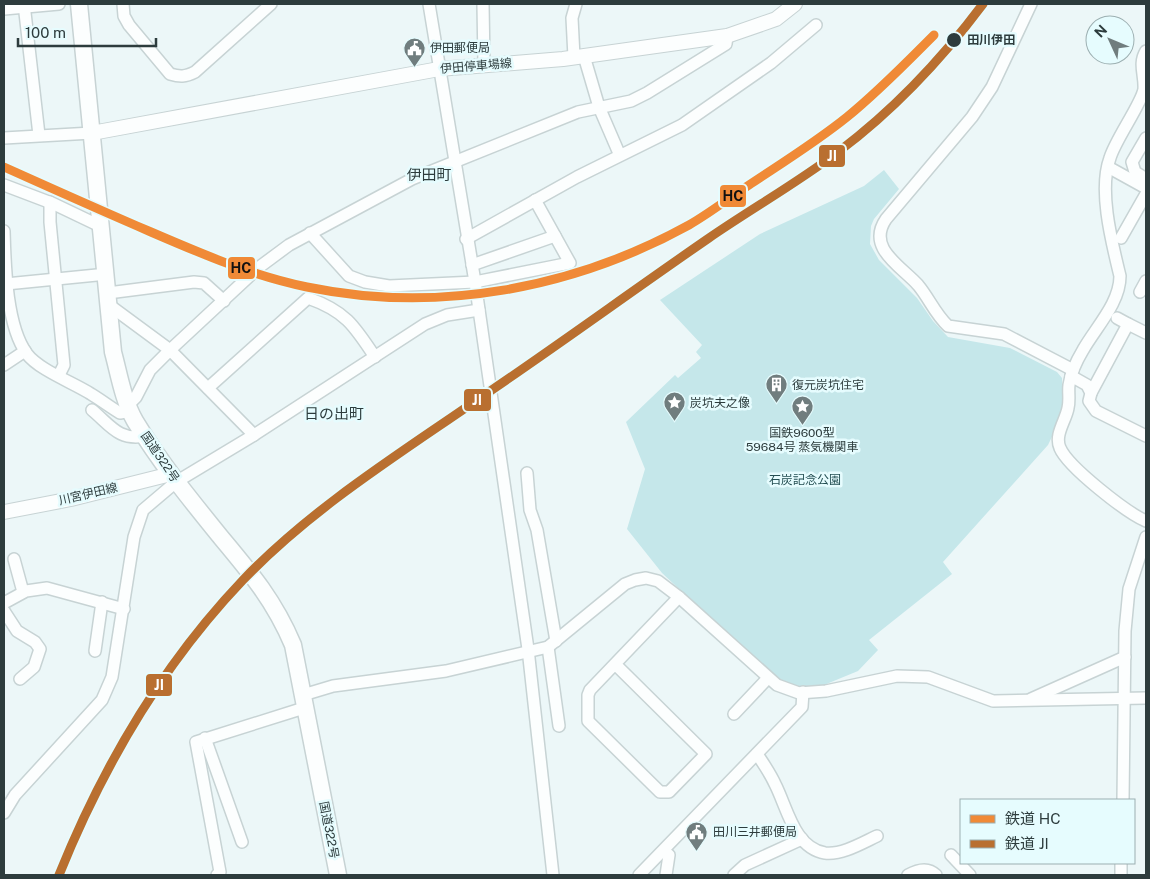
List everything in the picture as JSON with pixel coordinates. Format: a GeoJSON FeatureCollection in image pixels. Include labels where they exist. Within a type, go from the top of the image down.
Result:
{"type":"FeatureCollection","features":[{"type":"Feature","properties":{"kind":"highway","name":"国道322号"},"geometry":{"type":"LineString","coordinates":[[79,4],[100,226],[107,274],[113,352],[129,408],[174,478],[267,593],[281,616],[294,645],[338,875]]}},
{"type":"Feature","properties":{"kind":"main road","name":"伊田停車場線"},"geometry":{"type":"LineString","coordinates":[[92,133],[439,69],[579,56],[727,36],[776,19],[795,4]]}},
{"type":"Feature","properties":{"kind":"main road","name":"川宮伊田線"},"geometry":{"type":"LineString","coordinates":[[4,512],[174,478]]}},
{"type":"Feature","properties":{"kind":"street"},"geometry":{"type":"LineString","coordinates":[[4,8],[24,5],[58,4]]}},
{"type":"Feature","properties":{"kind":"street"},"geometry":{"type":"LineString","coordinates":[[123,4],[124,16],[129,25],[170,74],[179,77],[186,77],[195,72],[271,4]]}},
{"type":"Feature","properties":{"kind":"street"},"geometry":{"type":"LineString","coordinates":[[429,4],[453,162],[475,282],[529,653],[552,875]]}},
{"type":"Feature","properties":{"kind":"street"},"geometry":{"type":"LineString","coordinates":[[482,4],[484,64]]}},
{"type":"Feature","properties":{"kind":"street"},"geometry":{"type":"LineString","coordinates":[[576,4],[572,18],[579,56],[618,151]]}},
{"type":"Feature","properties":{"kind":"street"},"geometry":{"type":"LineString","coordinates":[[1031,4],[992,87],[972,117],[886,219],[879,233],[880,243],[884,252],[918,286],[948,326],[1004,334],[1072,373],[1087,385],[1091,393]]}},
{"type":"Feature","properties":{"kind":"street"},"geometry":{"type":"LineString","coordinates":[[24,5],[39,135]]}},
{"type":"Feature","properties":{"kind":"street"},"geometry":{"type":"LineString","coordinates":[[466,239],[535,200],[682,125],[771,63],[816,25]]}},
{"type":"Feature","properties":{"kind":"street"},"geometry":{"type":"LineString","coordinates":[[4,231],[6,284],[13,318],[25,351],[36,362],[120,413],[129,408],[150,370],[170,350],[258,268],[289,245],[412,179],[578,112],[631,101],[726,44],[727,36]]}},
{"type":"Feature","properties":{"kind":"street"},"geometry":{"type":"LineString","coordinates":[[1146,51],[1143,57],[1144,89],[1109,159],[1108,167],[1107,214],[1120,276],[1120,286],[1114,301],[1093,334],[1072,373],[1068,408],[1059,433],[1060,447],[1069,459],[1118,505],[1146,521]]}},
{"type":"Feature","properties":{"kind":"street"},"geometry":{"type":"LineString","coordinates":[[4,138],[92,133]]}},
{"type":"Feature","properties":{"kind":"street"},"geometry":{"type":"LineString","coordinates":[[1146,138],[1132,162],[1135,172],[1146,179]]}},
{"type":"Feature","properties":{"kind":"street"},"geometry":{"type":"LineString","coordinates":[[1108,167],[1146,188]]}},
{"type":"Feature","properties":{"kind":"street"},"geometry":{"type":"LineString","coordinates":[[4,185],[50,202],[100,226]]}},
{"type":"Feature","properties":{"kind":"street"},"geometry":{"type":"LineString","coordinates":[[1121,238],[1146,194]]}},
{"type":"Feature","properties":{"kind":"street"},"geometry":{"type":"LineString","coordinates":[[310,233],[342,269],[356,280],[389,286],[475,282],[570,263],[535,200]]}},
{"type":"Feature","properties":{"kind":"street"},"geometry":{"type":"LineString","coordinates":[[50,202],[54,279],[64,365],[59,375]]}},
{"type":"Feature","properties":{"kind":"street"},"geometry":{"type":"LineString","coordinates":[[472,264],[555,236]]}},
{"type":"Feature","properties":{"kind":"street"},"geometry":{"type":"LineString","coordinates":[[6,284],[107,274]]}},
{"type":"Feature","properties":{"kind":"street"},"geometry":{"type":"LineString","coordinates":[[1140,292],[1146,281]]}},
{"type":"Feature","properties":{"kind":"street"},"geometry":{"type":"LineString","coordinates":[[109,299],[194,282],[204,283],[224,301]]}},
{"type":"Feature","properties":{"kind":"street"},"geometry":{"type":"LineString","coordinates":[[208,388],[308,298],[331,306],[356,327],[375,357]]}},
{"type":"Feature","properties":{"kind":"street"},"geometry":{"type":"LineString","coordinates":[[109,299],[170,350],[254,435]]}},
{"type":"Feature","properties":{"kind":"street"},"geometry":{"type":"LineString","coordinates":[[4,813],[15,795],[102,700],[112,677],[134,537],[143,510],[174,478],[254,435],[425,324],[446,316],[479,310]]}},
{"type":"Feature","properties":{"kind":"street"},"geometry":{"type":"LineString","coordinates":[[1146,333],[1122,321],[1089,400],[1096,411],[1146,436]]}},
{"type":"Feature","properties":{"kind":"street"},"geometry":{"type":"LineString","coordinates":[[4,365],[25,351]]}},
{"type":"Feature","properties":{"kind":"street"},"geometry":{"type":"LineString","coordinates":[[92,410],[124,437],[146,436]]}},
{"type":"Feature","properties":{"kind":"street"},"geometry":{"type":"LineString","coordinates":[[527,473],[530,510],[537,530],[552,644],[559,726]]}},
{"type":"Feature","properties":{"kind":"street"},"geometry":{"type":"LineString","coordinates":[[1123,799],[1125,631],[1129,589],[1144,550],[1146,537]]}},
{"type":"Feature","properties":{"kind":"street"},"geometry":{"type":"LineString","coordinates":[[14,559],[23,592]]}},
{"type":"Feature","properties":{"kind":"street"},"geometry":{"type":"LineString","coordinates":[[220,874],[196,742],[304,702],[332,686],[446,671],[529,653],[552,644],[625,584],[635,580],[646,578],[658,581],[679,596],[777,686],[804,692],[826,691],[897,676],[928,677],[993,702],[1146,698]]}},
{"type":"Feature","properties":{"kind":"street"},"geometry":{"type":"LineString","coordinates":[[4,603],[23,592],[47,588],[124,609]]}},
{"type":"Feature","properties":{"kind":"street"},"geometry":{"type":"LineString","coordinates":[[615,664],[706,754],[669,792],[660,792],[588,721],[588,695],[615,664],[679,596]]}},
{"type":"Feature","properties":{"kind":"street"},"geometry":{"type":"LineString","coordinates":[[95,651],[102,602]]}},
{"type":"Feature","properties":{"kind":"street"},"geometry":{"type":"LineString","coordinates":[[4,611],[18,631],[35,642],[40,649],[34,667],[20,679]]}},
{"type":"Feature","properties":{"kind":"street"},"geometry":{"type":"LineString","coordinates":[[1027,701],[1125,657]]}},
{"type":"Feature","properties":{"kind":"street"},"geometry":{"type":"LineString","coordinates":[[734,714],[768,678]]}},
{"type":"Feature","properties":{"kind":"street"},"geometry":{"type":"LineString","coordinates":[[639,875],[802,707],[804,692]]}},
{"type":"Feature","properties":{"kind":"street"},"geometry":{"type":"LineString","coordinates":[[205,738],[242,842]]}},
{"type":"Feature","properties":{"kind":"street"},"geometry":{"type":"LineString","coordinates":[[757,754],[775,783],[802,839],[825,853],[842,850],[876,836]]}},
{"type":"Feature","properties":{"kind":"street"},"geometry":{"type":"LineString","coordinates":[[734,875],[746,865],[802,839]]}},
{"type":"Feature","properties":{"kind":"street"},"geometry":{"type":"LineString","coordinates":[[664,850],[669,855],[666,875]]}},
{"type":"Feature","properties":{"kind":"street"},"geometry":{"type":"LineString","coordinates":[[951,855],[970,875]]}},
{"type":"Feature","properties":{"kind":"street"},"geometry":{"type":"LineString","coordinates":[[908,875],[921,870],[932,872],[936,875]]}},
{"type":"Feature","properties":{"kind":"green space","name":"石炭記念公園"},"geometry":{"type":"Polygon","coordinates":[[[884,170],[899,189],[874,219],[871,226],[870,244],[879,260],[917,298],[933,321],[948,337],[1010,348],[1057,372],[1062,378],[1063,404],[1060,420],[1048,445],[943,562],[952,574],[869,640],[878,650],[858,671],[824,685],[797,687],[785,683],[758,663],[662,573],[627,529],[645,469],[626,422],[675,375],[678,378],[701,358],[696,352],[702,345],[660,300],[760,234],[864,186],[884,170]]]}},
{"type":"Feature","properties":{"kind":"rail line","name":"JI"},"geometry":{"type":"LineString","coordinates":[[59,875],[95,795],[137,718],[186,647],[243,580],[270,554],[298,529],[357,483],[859,136],[916,83],[983,4]]}},
{"type":"Feature","properties":{"kind":"rail line","name":"HC"},"geometry":{"type":"LineString","coordinates":[[4,167],[228,264],[267,277],[307,287],[356,295],[405,298],[454,296],[503,290],[551,280],[599,265],[645,247],[689,225],[835,126],[881,87],[934,35]]}},
{"type":"Feature","properties":{"kind":"place","name":"田川伊田"},"geometry":{"type":"Point","coordinates":[954,40]}},
{"type":"Feature","properties":{"kind":"place","name":"伊田郵便局"},"geometry":{"type":"Point","coordinates":[414,67]}},
{"type":"Feature","properties":{"kind":"place","name":"復元炭坑住宅"},"geometry":{"type":"Point","coordinates":[776,404]}},
{"type":"Feature","properties":{"kind":"place","name":"炭坑夫之像"},"geometry":{"type":"Point","coordinates":[674,422]}},
{"type":"Feature","properties":{"kind":"place","name":"国鉄9600型 59684号 蒸気機関車"},"geometry":{"type":"Point","coordinates":[802,425]}},
{"type":"Feature","properties":{"kind":"place","name":"田川三井郵便局"},"geometry":{"type":"Point","coordinates":[697,851]}},
{"type":"Feature","properties":{"kind":"district","name":"伊田町"},"geometry":{"type":"Point","coordinates":[429,174]}},
{"type":"Feature","properties":{"kind":"district","name":"日の出町"},"geometry":{"type":"Point","coordinates":[334,413]}}]}
